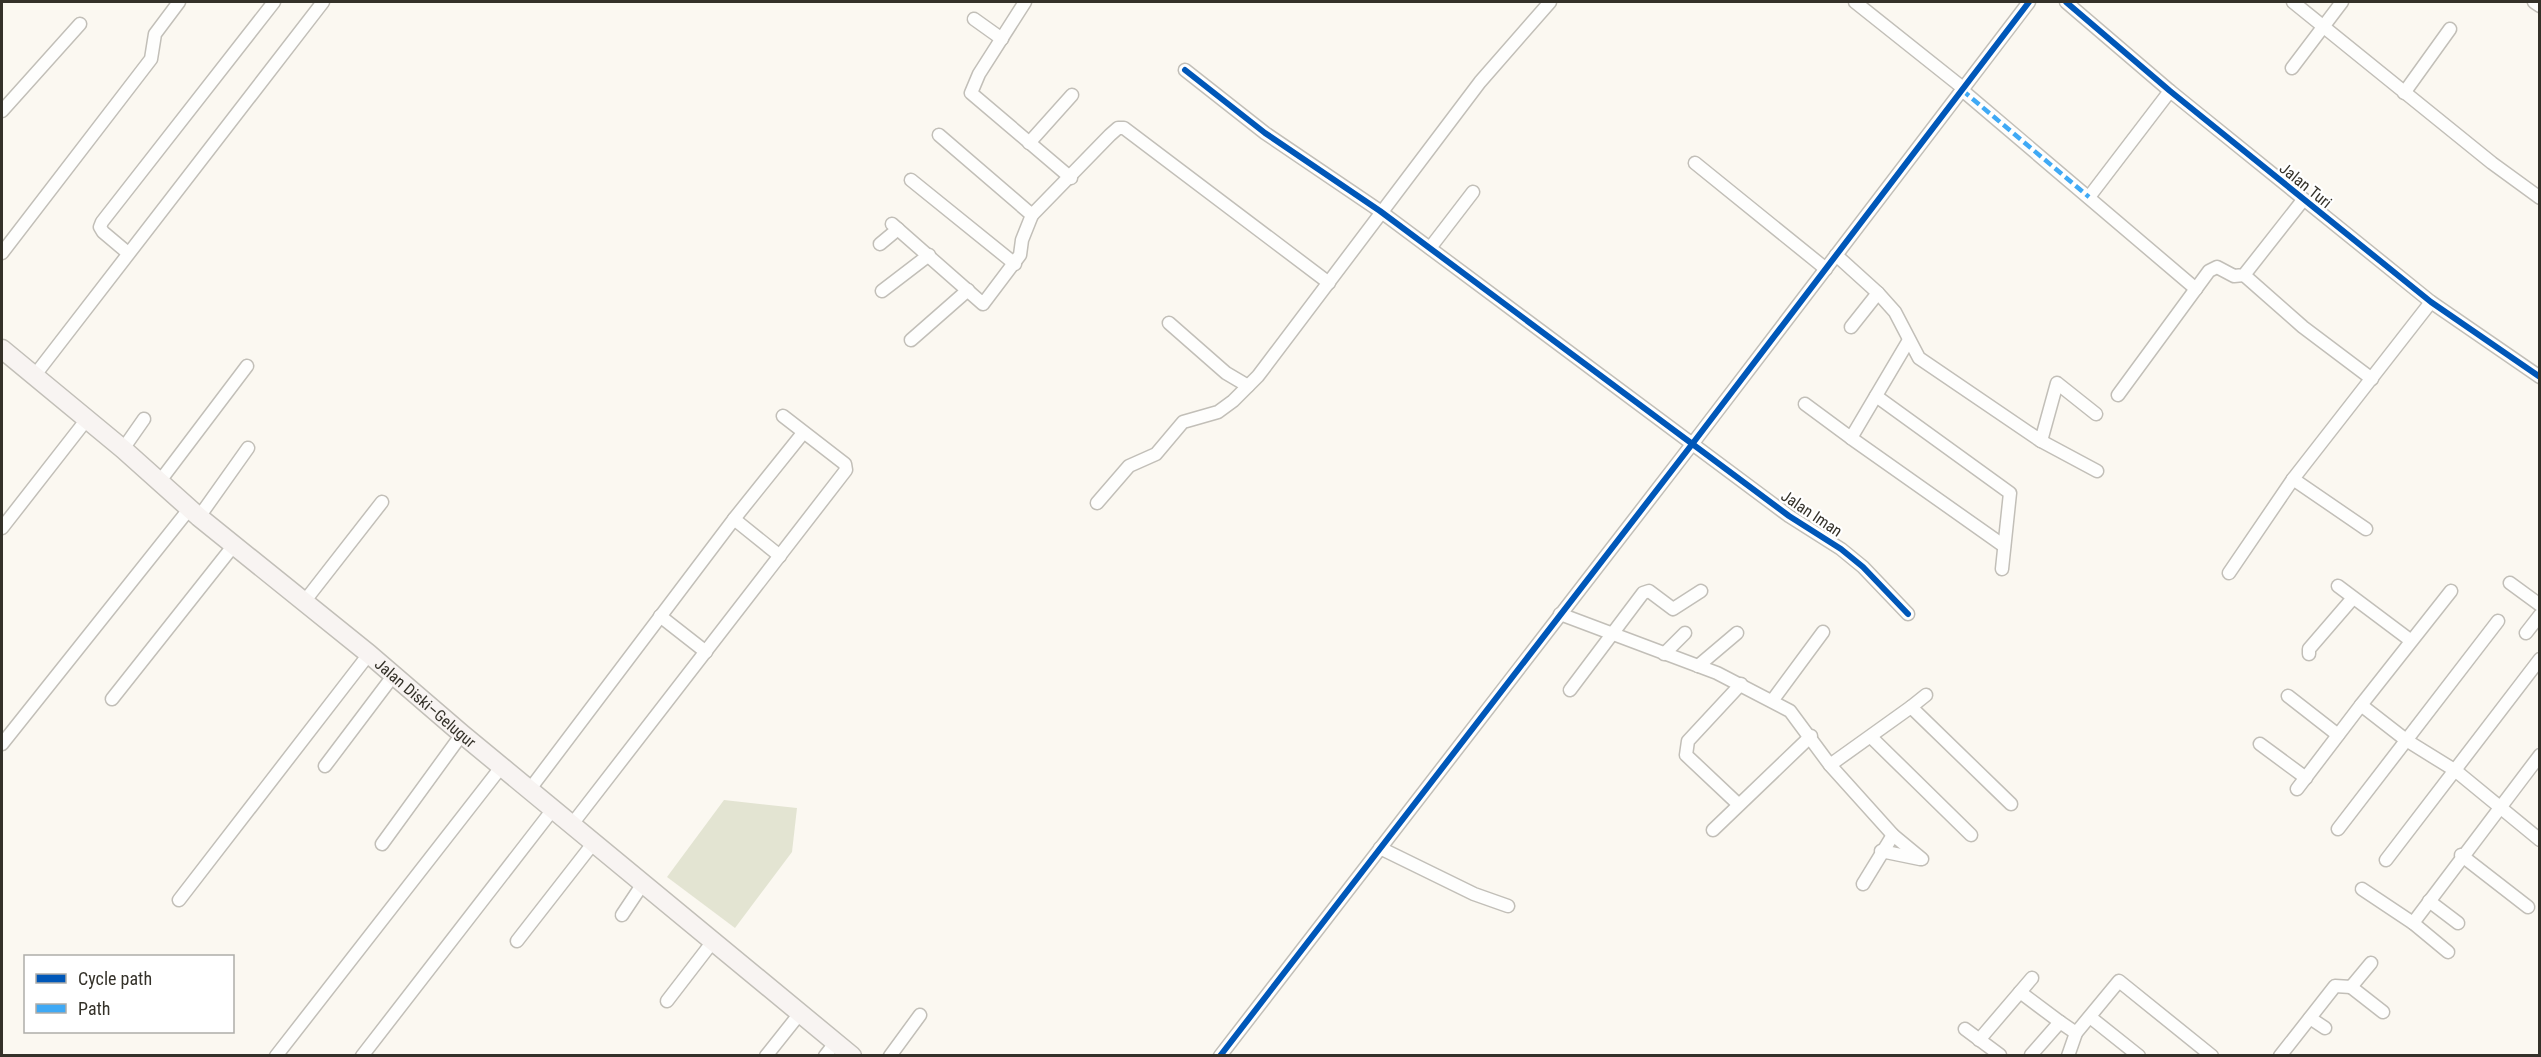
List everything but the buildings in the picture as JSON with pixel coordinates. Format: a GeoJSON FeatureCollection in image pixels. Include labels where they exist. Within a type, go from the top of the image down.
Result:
{"type":"FeatureCollection","features":[{"type":"Feature","properties":{"kind":"main road","name":"Jalan Diski–Gelugur"},"geometry":{"type":"LineString","coordinates":[[2,349],[87,418],[195,513],[801,1012],[830,1049],[852,1056]]}},
{"type":"Feature","properties":{"kind":"street"},"geometry":{"type":"LineString","coordinates":[[2,253],[151,59],[155,34],[179,2]]}},
{"type":"Feature","properties":{"kind":"street"},"geometry":{"type":"LineString","coordinates":[[128,253],[103,232],[100,227],[102,222],[274,2]]}},
{"type":"Feature","properties":{"kind":"street"},"geometry":{"type":"LineString","coordinates":[[35,375],[323,2]]}},
{"type":"Feature","properties":{"kind":"street"},"geometry":{"type":"LineString","coordinates":[[1025,2],[972,86],[970,93],[1071,178]]}},
{"type":"Feature","properties":{"kind":"street"},"geometry":{"type":"LineString","coordinates":[[1097,503],[1129,466],[1156,454],[1183,422],[1218,412],[1248,386],[1329,283],[1380,211],[1480,82],[1550,2]]}},
{"type":"Feature","properties":{"kind":"street"},"geometry":{"type":"LineString","coordinates":[[1855,2],[1963,89],[2196,289]]}},
{"type":"Feature","properties":{"kind":"street"},"geometry":{"type":"LineString","coordinates":[[1220,1056],[1693,443],[2029,2]]}},
{"type":"Feature","properties":{"kind":"street","name":"Jalan Turi"},"geometry":{"type":"LineString","coordinates":[[2066,2],[2170,91],[2431,302],[2540,377]]}},
{"type":"Feature","properties":{"kind":"street"},"geometry":{"type":"LineString","coordinates":[[2293,2],[2404,93],[2540,198]]}},
{"type":"Feature","properties":{"kind":"street"},"geometry":{"type":"LineString","coordinates":[[2292,68],[2342,2]]}},
{"type":"Feature","properties":{"kind":"street"},"geometry":{"type":"LineString","coordinates":[[2534,2],[2540,6]]}},
{"type":"Feature","properties":{"kind":"street"},"geometry":{"type":"LineString","coordinates":[[974,19],[1002,39]]}},
{"type":"Feature","properties":{"kind":"street"},"geometry":{"type":"LineString","coordinates":[[2,111],[80,24]]}},
{"type":"Feature","properties":{"kind":"street"},"geometry":{"type":"LineString","coordinates":[[2404,93],[2450,29]]}},
{"type":"Feature","properties":{"kind":"street","name":"Jalan Iman"},"geometry":{"type":"LineString","coordinates":[[1185,70],[1265,133],[1380,211],[1789,516],[1841,549],[1863,567],[1908,614]]}},
{"type":"Feature","properties":{"kind":"street"},"geometry":{"type":"LineString","coordinates":[[2089,197],[2170,91]]}},
{"type":"Feature","properties":{"kind":"street"},"geometry":{"type":"LineString","coordinates":[[1029,144],[1072,95]]}},
{"type":"Feature","properties":{"kind":"street"},"geometry":{"type":"LineString","coordinates":[[880,244],[895,227],[983,304],[1020,255],[1022,240],[1032,215],[1071,178],[1110,135],[1118,128],[1124,128],[1329,283]]}},
{"type":"Feature","properties":{"kind":"street"},"geometry":{"type":"LineString","coordinates":[[939,135],[1032,215]]}},
{"type":"Feature","properties":{"kind":"street"},"geometry":{"type":"LineString","coordinates":[[1695,163],[1826,268]]}},
{"type":"Feature","properties":{"kind":"street"},"geometry":{"type":"LineString","coordinates":[[911,180],[1015,264]]}},
{"type":"Feature","properties":{"kind":"street"},"geometry":{"type":"LineString","coordinates":[[1430,248],[1473,192]]}},
{"type":"Feature","properties":{"kind":"street"},"geometry":{"type":"LineString","coordinates":[[2118,394],[2213,268],[2222,268],[2234,276],[2244,275],[2303,200]]}},
{"type":"Feature","properties":{"kind":"street"},"geometry":{"type":"LineString","coordinates":[[882,291],[929,255]]}},
{"type":"Feature","properties":{"kind":"street"},"geometry":{"type":"LineString","coordinates":[[1836,255],[1878,293],[1895,312],[1919,358],[2041,441],[2097,471]]}},
{"type":"Feature","properties":{"kind":"street"},"geometry":{"type":"LineString","coordinates":[[2244,275],[2303,327],[2372,379]]}},
{"type":"Feature","properties":{"kind":"street"},"geometry":{"type":"LineString","coordinates":[[911,340],[968,290]]}},
{"type":"Feature","properties":{"kind":"street"},"geometry":{"type":"LineString","coordinates":[[1851,327],[1878,293]]}},
{"type":"Feature","properties":{"kind":"street"},"geometry":{"type":"LineString","coordinates":[[2229,573],[2293,479],[2431,302]]}},
{"type":"Feature","properties":{"kind":"street"},"geometry":{"type":"LineString","coordinates":[[1169,323],[1226,373],[1248,386]]}},
{"type":"Feature","properties":{"kind":"street"},"geometry":{"type":"LineString","coordinates":[[1851,438],[1909,340]]}},
{"type":"Feature","properties":{"kind":"street"},"geometry":{"type":"LineString","coordinates":[[160,481],[247,366]]}},
{"type":"Feature","properties":{"kind":"street"},"geometry":{"type":"LineString","coordinates":[[2041,441],[2057,383],[2096,414]]}},
{"type":"Feature","properties":{"kind":"street"},"geometry":{"type":"LineString","coordinates":[[1876,396],[2010,493],[2002,569]]}},
{"type":"Feature","properties":{"kind":"street"},"geometry":{"type":"LineString","coordinates":[[1805,404],[2004,546]]}},
{"type":"Feature","properties":{"kind":"street"},"geometry":{"type":"LineString","coordinates":[[573,823],[846,470],[845,464],[783,416]]}},
{"type":"Feature","properties":{"kind":"street"},"geometry":{"type":"LineString","coordinates":[[2,528],[87,418]]}},
{"type":"Feature","properties":{"kind":"street"},"geometry":{"type":"LineString","coordinates":[[123,449],[144,419]]}},
{"type":"Feature","properties":{"kind":"street"},"geometry":{"type":"LineString","coordinates":[[530,789],[734,519],[803,433]]}},
{"type":"Feature","properties":{"kind":"street"},"geometry":{"type":"LineString","coordinates":[[2,744],[248,448]]}},
{"type":"Feature","properties":{"kind":"street"},"geometry":{"type":"LineString","coordinates":[[2293,479],[2366,529]]}},
{"type":"Feature","properties":{"kind":"street"},"geometry":{"type":"LineString","coordinates":[[304,602],[382,502]]}},
{"type":"Feature","properties":{"kind":"street"},"geometry":{"type":"LineString","coordinates":[[734,519],[780,556]]}},
{"type":"Feature","properties":{"kind":"street"},"geometry":{"type":"LineString","coordinates":[[112,699],[234,545]]}},
{"type":"Feature","properties":{"kind":"street"},"geometry":{"type":"LineString","coordinates":[[2510,583],[2540,605]]}},
{"type":"Feature","properties":{"kind":"street"},"geometry":{"type":"LineString","coordinates":[[2338,586],[2410,640]]}},
{"type":"Feature","properties":{"kind":"street"},"geometry":{"type":"LineString","coordinates":[[1570,690],[1646,591],[1673,609],[1701,591]]}},
{"type":"Feature","properties":{"kind":"street"},"geometry":{"type":"LineString","coordinates":[[2297,789],[2410,640],[2451,591]]}},
{"type":"Feature","properties":{"kind":"street"},"geometry":{"type":"LineString","coordinates":[[2309,654],[2309,649],[2353,598]]}},
{"type":"Feature","properties":{"kind":"street"},"geometry":{"type":"LineString","coordinates":[[1560,614],[1741,684],[1790,711],[1811,736],[1830,765],[1893,835],[1922,859],[1881,851]]}},
{"type":"Feature","properties":{"kind":"street"},"geometry":{"type":"LineString","coordinates":[[2526,633],[2540,615]]}},
{"type":"Feature","properties":{"kind":"street"},"geometry":{"type":"LineString","coordinates":[[660,616],[705,652]]}},
{"type":"Feature","properties":{"kind":"street"},"geometry":{"type":"LineString","coordinates":[[2338,829],[2498,621]]}},
{"type":"Feature","properties":{"kind":"street"},"geometry":{"type":"LineString","coordinates":[[1772,700],[1823,632]]}},
{"type":"Feature","properties":{"kind":"street"},"geometry":{"type":"LineString","coordinates":[[1664,654],[1685,633]]}},
{"type":"Feature","properties":{"kind":"street"},"geometry":{"type":"LineString","coordinates":[[1698,666],[1737,633]]}},
{"type":"Feature","properties":{"kind":"street"},"geometry":{"type":"LineString","coordinates":[[179,900],[369,654]]}},
{"type":"Feature","properties":{"kind":"street"},"geometry":{"type":"LineString","coordinates":[[2386,860],[2540,659]]}},
{"type":"Feature","properties":{"kind":"street"},"geometry":{"type":"LineString","coordinates":[[324,766],[393,676]]}},
{"type":"Feature","properties":{"kind":"street"},"geometry":{"type":"LineString","coordinates":[[1738,804],[1686,755],[1685,750],[1688,741],[1741,684]]}},
{"type":"Feature","properties":{"kind":"street"},"geometry":{"type":"LineString","coordinates":[[1830,765],[1872,738],[1926,695]]}},
{"type":"Feature","properties":{"kind":"street"},"geometry":{"type":"LineString","coordinates":[[2288,696],[2338,735]]}},
{"type":"Feature","properties":{"kind":"street"},"geometry":{"type":"LineString","coordinates":[[2361,705],[2406,740],[2456,771],[2540,840]]}},
{"type":"Feature","properties":{"kind":"street"},"geometry":{"type":"LineString","coordinates":[[1911,707],[2012,804]]}},
{"type":"Feature","properties":{"kind":"street"},"geometry":{"type":"LineString","coordinates":[[382,844],[462,734]]}},
{"type":"Feature","properties":{"kind":"street"},"geometry":{"type":"LineString","coordinates":[[1713,830],[1811,736]]}},
{"type":"Feature","properties":{"kind":"street"},"geometry":{"type":"LineString","coordinates":[[1872,738],[1971,835]]}},
{"type":"Feature","properties":{"kind":"street"},"geometry":{"type":"LineString","coordinates":[[2260,744],[2306,778]]}},
{"type":"Feature","properties":{"kind":"street"},"geometry":{"type":"LineString","coordinates":[[2413,922],[2461,855],[2540,755]]}},
{"type":"Feature","properties":{"kind":"street"},"geometry":{"type":"LineString","coordinates":[[276,1056],[502,766]]}},
{"type":"Feature","properties":{"kind":"street"},"geometry":{"type":"LineString","coordinates":[[362,1056],[554,808]]}},
{"type":"Feature","properties":{"kind":"street"},"geometry":{"type":"LineString","coordinates":[[1863,884],[1881,851],[1893,835]]}},
{"type":"Feature","properties":{"kind":"street"},"geometry":{"type":"LineString","coordinates":[[517,940],[595,842]]}},
{"type":"Feature","properties":{"kind":"street"},"geometry":{"type":"LineString","coordinates":[[1380,848],[1474,894],[1508,906]]}},
{"type":"Feature","properties":{"kind":"street"},"geometry":{"type":"LineString","coordinates":[[2461,855],[2528,907]]}},
{"type":"Feature","properties":{"kind":"street"},"geometry":{"type":"LineString","coordinates":[[622,915],[644,882]]}},
{"type":"Feature","properties":{"kind":"street"},"geometry":{"type":"LineString","coordinates":[[2362,889],[2413,922],[2448,952]]}},
{"type":"Feature","properties":{"kind":"street"},"geometry":{"type":"LineString","coordinates":[[2429,901],[2458,923]]}},
{"type":"Feature","properties":{"kind":"street"},"geometry":{"type":"LineString","coordinates":[[667,1001],[714,940]]}},
{"type":"Feature","properties":{"kind":"street"},"geometry":{"type":"LineString","coordinates":[[2350,987],[2371,963]]}},
{"type":"Feature","properties":{"kind":"street"},"geometry":{"type":"LineString","coordinates":[[1979,1040],[2032,978]]}},
{"type":"Feature","properties":{"kind":"street"},"geometry":{"type":"LineString","coordinates":[[2068,1056],[2076,1033],[2119,981],[2212,1056]]}},
{"type":"Feature","properties":{"kind":"street"},"geometry":{"type":"LineString","coordinates":[[2284,1054],[2335,987],[2350,987],[2383,1012]]}},
{"type":"Feature","properties":{"kind":"street"},"geometry":{"type":"LineString","coordinates":[[2020,992],[2076,1033]]}},
{"type":"Feature","properties":{"kind":"street"},"geometry":{"type":"LineString","coordinates":[[766,1056],[801,1012]]}},
{"type":"Feature","properties":{"kind":"street"},"geometry":{"type":"LineString","coordinates":[[890,1056],[920,1015]]}},
{"type":"Feature","properties":{"kind":"street"},"geometry":{"type":"LineString","coordinates":[[2090,1017],[2139,1056]]}},
{"type":"Feature","properties":{"kind":"street"},"geometry":{"type":"LineString","coordinates":[[2310,1018],[2325,1028]]}},
{"type":"Feature","properties":{"kind":"street"},"geometry":{"type":"LineString","coordinates":[[2031,1055],[2060,1022]]}},
{"type":"Feature","properties":{"kind":"street"},"geometry":{"type":"LineString","coordinates":[[1965,1029],[2000,1055]]}},
{"type":"Feature","properties":{"kind":"green space"},"geometry":{"type":"Polygon","coordinates":[[[724,800],[797,808],[792,852],[735,928],[667,877],[724,800]]]}},
{"type":"Feature","properties":{"kind":"marked path"},"geometry":{"type":"LineString","coordinates":[[1962,90],[2089,197]]}},
{"type":"Feature","properties":{"kind":"cycle path"},"geometry":{"type":"LineString","coordinates":[[1220,1056],[1693,443],[2029,2]]}},
{"type":"Feature","properties":{"kind":"cycle path"},"geometry":{"type":"LineString","coordinates":[[2066,2],[2170,91],[2431,302],[2540,377]]}},
{"type":"Feature","properties":{"kind":"cycle path"},"geometry":{"type":"LineString","coordinates":[[1185,70],[1265,133],[1380,211],[1789,516],[1841,549],[1863,567],[1908,614]]}}]}
